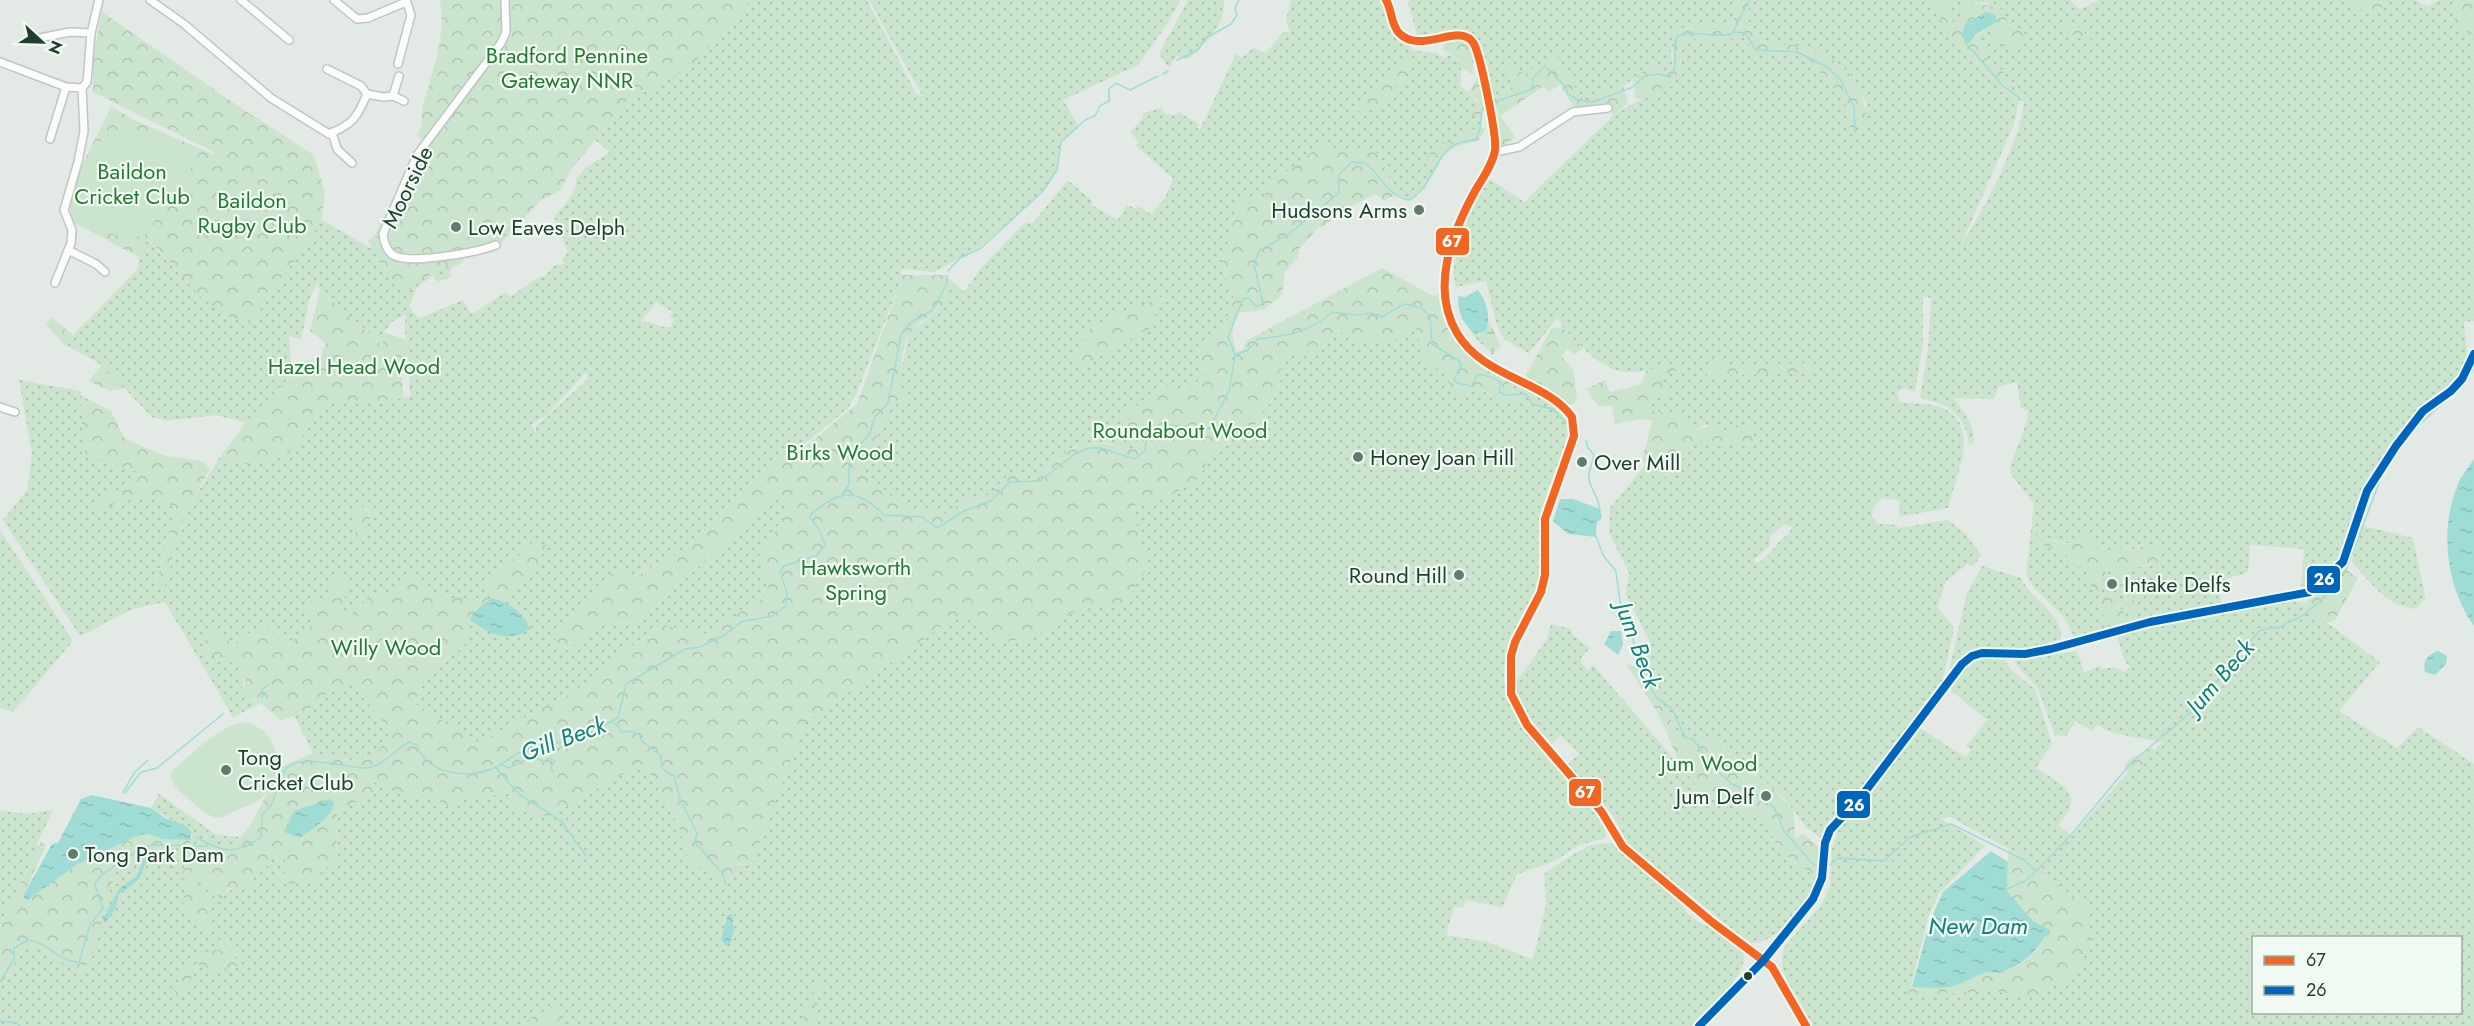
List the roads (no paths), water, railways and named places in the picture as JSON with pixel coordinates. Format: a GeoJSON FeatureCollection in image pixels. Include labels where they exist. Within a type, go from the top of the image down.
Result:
{"type":"FeatureCollection","features":[{"type":"Feature","properties":{"kind":"street"},"geometry":{"type":"LineString","coordinates":[[55,283],[68,250],[72,230],[64,210],[84,131],[82,88],[87,82],[91,33],[99,0]]}},
{"type":"Feature","properties":{"kind":"street"},"geometry":{"type":"LineString","coordinates":[[150,0],[184,24],[271,98],[328,134],[338,132],[355,120],[367,94]]}},
{"type":"Feature","properties":{"kind":"street"},"geometry":{"type":"LineString","coordinates":[[241,0],[289,40]]}},
{"type":"Feature","properties":{"kind":"street"},"geometry":{"type":"LineString","coordinates":[[334,0],[357,19],[368,18],[406,1],[411,15],[399,64]]}},
{"type":"Feature","properties":{"kind":"street","name":"Moorside"},"geometry":{"type":"LineString","coordinates":[[496,245],[472,253],[415,260],[394,255],[387,248],[383,234],[417,155],[501,43],[506,32],[505,0]]}},
{"type":"Feature","properties":{"kind":"street"},"geometry":{"type":"LineString","coordinates":[[1386,0],[1396,29],[1406,38],[1429,42],[1459,34],[1470,39],[1476,51],[1495,134],[1495,152],[1465,213],[1448,260],[1443,292],[1449,318],[1467,347],[1506,376],[1559,402],[1572,417],[1574,425],[1574,436],[1545,519],[1545,575],[1541,592],[1515,642],[1511,656],[1511,694],[1527,725],[1601,811],[1623,847],[1712,922],[1763,961],[1777,975],[1806,1026]]}},
{"type":"Feature","properties":{"kind":"street"},"geometry":{"type":"LineString","coordinates":[[40,38],[70,32],[91,33]]}},
{"type":"Feature","properties":{"kind":"street"},"geometry":{"type":"LineString","coordinates":[[0,62],[66,87],[82,88]]}},
{"type":"Feature","properties":{"kind":"street"},"geometry":{"type":"LineString","coordinates":[[327,69],[361,86],[367,94],[393,96],[404,101]]}},
{"type":"Feature","properties":{"kind":"street"},"geometry":{"type":"LineString","coordinates":[[393,96],[399,76]]}},
{"type":"Feature","properties":{"kind":"street"},"geometry":{"type":"LineString","coordinates":[[50,139],[66,87]]}},
{"type":"Feature","properties":{"kind":"street"},"geometry":{"type":"LineString","coordinates":[[1495,152],[1520,147],[1573,112],[1608,108]]}},
{"type":"Feature","properties":{"kind":"street"},"geometry":{"type":"LineString","coordinates":[[332,132],[337,149],[352,163]]}},
{"type":"Feature","properties":{"kind":"street"},"geometry":{"type":"LineString","coordinates":[[68,250],[96,264],[105,272]]}},
{"type":"Feature","properties":{"kind":"street"},"geometry":{"type":"LineString","coordinates":[[1699,1026],[1763,961],[1813,899],[1819,889],[1825,843],[1830,830],[1862,797],[1948,682],[1972,656],[1989,653],[2025,654],[2051,649],[2150,622],[2278,597],[2298,596],[2319,586],[2343,562],[2373,481],[2414,421],[2462,379],[2474,354]]}},
{"type":"Feature","properties":{"kind":"street"},"geometry":{"type":"LineString","coordinates":[[0,407],[15,412]]}},
{"type":"Feature","properties":{"kind":"water"},"geometry":{"type":"Polygon","coordinates":[[[1986,12],[1996,15],[1997,22],[1975,35],[1969,43],[1965,42],[1962,35],[1966,23],[1986,12]]]}},
{"type":"Feature","properties":{"kind":"water"},"geometry":{"type":"Polygon","coordinates":[[[1478,290],[1486,305],[1488,320],[1486,331],[1475,334],[1462,317],[1458,296],[1465,297],[1478,290]]]}},
{"type":"Feature","properties":{"kind":"water"},"geometry":{"type":"Polygon","coordinates":[[[2474,459],[2474,626],[2457,594],[2452,577],[2447,540],[2451,504],[2462,476],[2474,459]]]}},
{"type":"Feature","properties":{"kind":"water"},"geometry":{"type":"Polygon","coordinates":[[[1560,499],[1573,499],[1600,509],[1602,518],[1597,522],[1596,537],[1568,534],[1553,521],[1560,499]]]}},
{"type":"Feature","properties":{"kind":"water"},"geometry":{"type":"Polygon","coordinates":[[[491,598],[515,609],[530,629],[514,636],[499,635],[484,630],[470,620],[473,613],[491,598]]]}},
{"type":"Feature","properties":{"kind":"water"},"geometry":{"type":"Polygon","coordinates":[[[1611,631],[1621,631],[1623,644],[1618,655],[1604,644],[1611,631]]]}},
{"type":"Feature","properties":{"kind":"water"},"geometry":{"type":"Polygon","coordinates":[[[2438,651],[2447,656],[2446,664],[2435,675],[2425,672],[2424,664],[2427,658],[2438,651]]]}},
{"type":"Feature","properties":{"kind":"water","name":"Tong Park Dam"},"geometry":{"type":"Polygon","coordinates":[[[92,795],[151,808],[165,818],[184,825],[190,830],[191,840],[162,839],[149,834],[139,835],[78,864],[26,901],[23,896],[52,844],[58,843],[81,799],[92,795]]]}},
{"type":"Feature","properties":{"kind":"water"},"geometry":{"type":"Polygon","coordinates":[[[330,799],[334,803],[330,814],[310,831],[300,838],[284,832],[294,811],[330,799]]]}},
{"type":"Feature","properties":{"kind":"water","name":"New Dam"},"geometry":{"type":"Polygon","coordinates":[[[1991,851],[2008,862],[2006,890],[2033,921],[2050,930],[2050,935],[2045,936],[2026,959],[2001,973],[1987,972],[1951,987],[1912,987],[1930,921],[1943,892],[1991,851]]]}},
{"type":"Feature","properties":{"kind":"water"},"geometry":{"type":"Polygon","coordinates":[[[150,854],[139,879],[118,895],[116,908],[106,922],[101,916],[106,914],[119,889],[137,876],[144,856],[150,854]]]}},
{"type":"Feature","properties":{"kind":"water"},"geometry":{"type":"Polygon","coordinates":[[[732,914],[734,931],[730,943],[726,946],[721,939],[728,915],[732,914]]]}},
{"type":"Feature","properties":{"kind":"waterway"},"geometry":{"type":"LineString","coordinates":[[1177,60],[1197,51],[1206,38],[1231,24],[1237,15],[1235,8],[1239,0]]}},
{"type":"Feature","properties":{"kind":"waterway"},"geometry":{"type":"LineString","coordinates":[[1492,103],[1532,89],[1533,78],[1545,66],[1565,86],[1568,94],[1578,100],[1592,102],[1631,88],[1645,76],[1659,74],[1670,77],[1675,67],[1675,46],[1678,36],[1732,34],[1749,0]]}},
{"type":"Feature","properties":{"kind":"waterway"},"geometry":{"type":"LineString","coordinates":[[1733,32],[1745,33],[1756,50],[1797,52],[1827,67],[1840,79],[1854,107],[1855,132]]}},
{"type":"Feature","properties":{"kind":"waterway"},"geometry":{"type":"LineString","coordinates":[[1965,42],[2004,87],[2019,97]]}},
{"type":"Feature","properties":{"kind":"waterway"},"geometry":{"type":"LineString","coordinates":[[1163,74],[1168,71]]}},
{"type":"Feature","properties":{"kind":"waterway"},"geometry":{"type":"LineString","coordinates":[[948,271],[960,258],[981,248],[1043,191],[1057,170],[1061,142],[1085,120],[1095,116],[1100,106],[1109,101],[1109,89],[1116,83],[1130,90],[1158,76]]}},
{"type":"Feature","properties":{"kind":"waterway"},"geometry":{"type":"LineString","coordinates":[[196,837],[213,846],[228,850],[243,847],[261,837],[262,815],[272,803],[284,772],[295,763],[314,762],[372,767],[409,742],[417,745],[422,755],[440,769],[462,774],[474,773],[496,767],[532,746],[567,741],[596,730],[618,718],[626,684],[685,649],[700,647],[725,635],[741,622],[772,616],[786,606],[787,593],[780,572],[784,566],[816,556],[825,545],[819,529],[810,518],[811,514],[840,496],[857,496],[884,515],[922,517],[937,528],[964,511],[991,501],[1010,482],[1040,481],[1075,454],[1089,448],[1101,448],[1134,459],[1145,451],[1147,434],[1160,424],[1209,429],[1229,391],[1235,355],[1228,337],[1243,299],[1248,298],[1257,307],[1263,303],[1254,264],[1260,250],[1289,234],[1339,193],[1339,174],[1352,162],[1365,163],[1396,195],[1410,200],[1424,187],[1447,150],[1454,145],[1476,139],[1480,129],[1482,110],[1485,107]]}},
{"type":"Feature","properties":{"kind":"waterway"},"geometry":{"type":"LineString","coordinates":[[843,494],[849,484],[849,464],[855,450],[869,435],[875,417],[888,403],[901,335],[910,323],[931,311],[947,283],[947,276]]}},
{"type":"Feature","properties":{"kind":"waterway","name":"Jum Beck"},"geometry":{"type":"LineString","coordinates":[[1235,355],[1248,350],[1258,339],[1307,329],[1332,312],[1357,315],[1372,313],[1382,317],[1404,304],[1420,307],[1430,316],[1432,344],[1459,361],[1461,366],[1454,379],[1457,383],[1472,386],[1477,375],[1493,378],[1501,383],[1499,392],[1506,395],[1526,394],[1532,404],[1553,409],[1568,425]]}},
{"type":"Feature","properties":{"kind":"waterway","name":"Jum Beck"},"geometry":{"type":"LineString","coordinates":[[2467,378],[2474,369]]}},
{"type":"Feature","properties":{"kind":"waterway","name":"Jum Beck"},"geometry":{"type":"LineString","coordinates":[[2394,457],[2420,424],[2447,399]]}},
{"type":"Feature","properties":{"kind":"waterway","name":"Jum Beck"},"geometry":{"type":"LineString","coordinates":[[1586,440],[1587,446],[1594,455],[1589,479],[1600,510]]}},
{"type":"Feature","properties":{"kind":"waterway","name":"Jum Beck"},"geometry":{"type":"LineString","coordinates":[[2005,890],[2025,881],[2036,871],[2071,835],[2131,763],[2196,708],[2239,652],[2261,630],[2280,627],[2304,615],[2329,593],[2346,570],[2383,473]]}},
{"type":"Feature","properties":{"kind":"waterway","name":"Jum Beck"},"geometry":{"type":"LineString","coordinates":[[1596,536],[1603,555],[1616,571],[1620,602],[1631,621],[1634,646],[1646,680],[1657,698],[1672,709],[1685,737],[1694,740],[1711,766],[1732,784],[1767,800],[1775,809],[1784,831],[1813,864],[1818,866]]}},
{"type":"Feature","properties":{"kind":"waterway"},"geometry":{"type":"LineString","coordinates":[[261,697],[263,696],[262,689],[268,685]]}},
{"type":"Feature","properties":{"kind":"waterway"},"geometry":{"type":"LineString","coordinates":[[125,793],[141,772],[157,768],[223,714]]}},
{"type":"Feature","properties":{"kind":"waterway"},"geometry":{"type":"LineString","coordinates":[[612,722],[619,727],[622,733],[629,731],[640,735],[641,740],[661,756],[662,766],[665,771],[674,776],[680,799],[697,833],[695,842],[722,873],[726,884]]}},
{"type":"Feature","properties":{"kind":"waterway"},"geometry":{"type":"LineString","coordinates":[[500,764],[509,768],[533,756],[544,762],[549,758],[555,761],[551,768],[553,772]]}},
{"type":"Feature","properties":{"kind":"waterway"},"geometry":{"type":"LineString","coordinates":[[123,792],[135,772],[148,760]]}},
{"type":"Feature","properties":{"kind":"waterway"},"geometry":{"type":"LineString","coordinates":[[496,768],[519,794],[561,821],[586,856]]}},
{"type":"Feature","properties":{"kind":"waterway","name":"Jum Beck"},"geometry":{"type":"LineString","coordinates":[[1826,868],[1838,858],[1884,861],[1910,837],[1951,824],[2024,860],[2036,871]]}},
{"type":"Feature","properties":{"kind":"waterway","name":"Gill Beck"},"geometry":{"type":"LineString","coordinates":[[0,982],[14,959],[14,948],[28,940],[42,944],[66,959],[79,962],[90,925],[103,908],[95,885],[102,875],[120,862],[153,845],[208,846]]}},
{"type":"Feature","properties":{"kind":"waterway"},"geometry":{"type":"LineString","coordinates":[[0,1021],[16,1023],[20,1026]]}},
{"type":"Feature","properties":{"kind":"place","name":"Hudsons Arms"},"geometry":{"type":"Point","coordinates":[1419,210]}},
{"type":"Feature","properties":{"kind":"place","name":"Low Eaves Delph"},"geometry":{"type":"Point","coordinates":[456,227]}},
{"type":"Feature","properties":{"kind":"place","name":"Honey Joan Hill"},"geometry":{"type":"Point","coordinates":[1358,457]}},
{"type":"Feature","properties":{"kind":"place","name":"Over Mill"},"geometry":{"type":"Point","coordinates":[1582,462]}},
{"type":"Feature","properties":{"kind":"place","name":"Round Hill"},"geometry":{"type":"Point","coordinates":[1459,575]}},
{"type":"Feature","properties":{"kind":"place","name":"Intake Delfs"},"geometry":{"type":"Point","coordinates":[2112,584]}},
{"type":"Feature","properties":{"kind":"place","name":"Tong Cricket Club"},"geometry":{"type":"Point","coordinates":[226,770]}},
{"type":"Feature","properties":{"kind":"place","name":"Jum Delf"},"geometry":{"type":"Point","coordinates":[1766,796]}},
{"type":"Feature","properties":{"kind":"place","name":"Tong Park Dam"},"geometry":{"type":"Point","coordinates":[73,854]}},
{"type":"Feature","properties":{"kind":"park label","name":"Bradford Pennine Gateway NNR"},"geometry":{"type":"Point","coordinates":[567,68]}},
{"type":"Feature","properties":{"kind":"park label","name":"Baildon Cricket Club"},"geometry":{"type":"Point","coordinates":[132,184]}},
{"type":"Feature","properties":{"kind":"park label","name":"Baildon Rugby Club"},"geometry":{"type":"Point","coordinates":[252,212]}},
{"type":"Feature","properties":{"kind":"park label","name":"Hazel Head Wood"},"geometry":{"type":"Point","coordinates":[354,366]}},
{"type":"Feature","properties":{"kind":"park label","name":"Roundabout Wood"},"geometry":{"type":"Point","coordinates":[1180,430]}},
{"type":"Feature","properties":{"kind":"park label","name":"Birks Wood"},"geometry":{"type":"Point","coordinates":[840,452]}},
{"type":"Feature","properties":{"kind":"park label","name":"Hawksworth Spring"},"geometry":{"type":"Point","coordinates":[856,580]}},
{"type":"Feature","properties":{"kind":"park label","name":"Willy Wood"},"geometry":{"type":"Point","coordinates":[386,647]}},
{"type":"Feature","properties":{"kind":"park label","name":"Jum Wood"},"geometry":{"type":"Point","coordinates":[1709,763]}}]}
